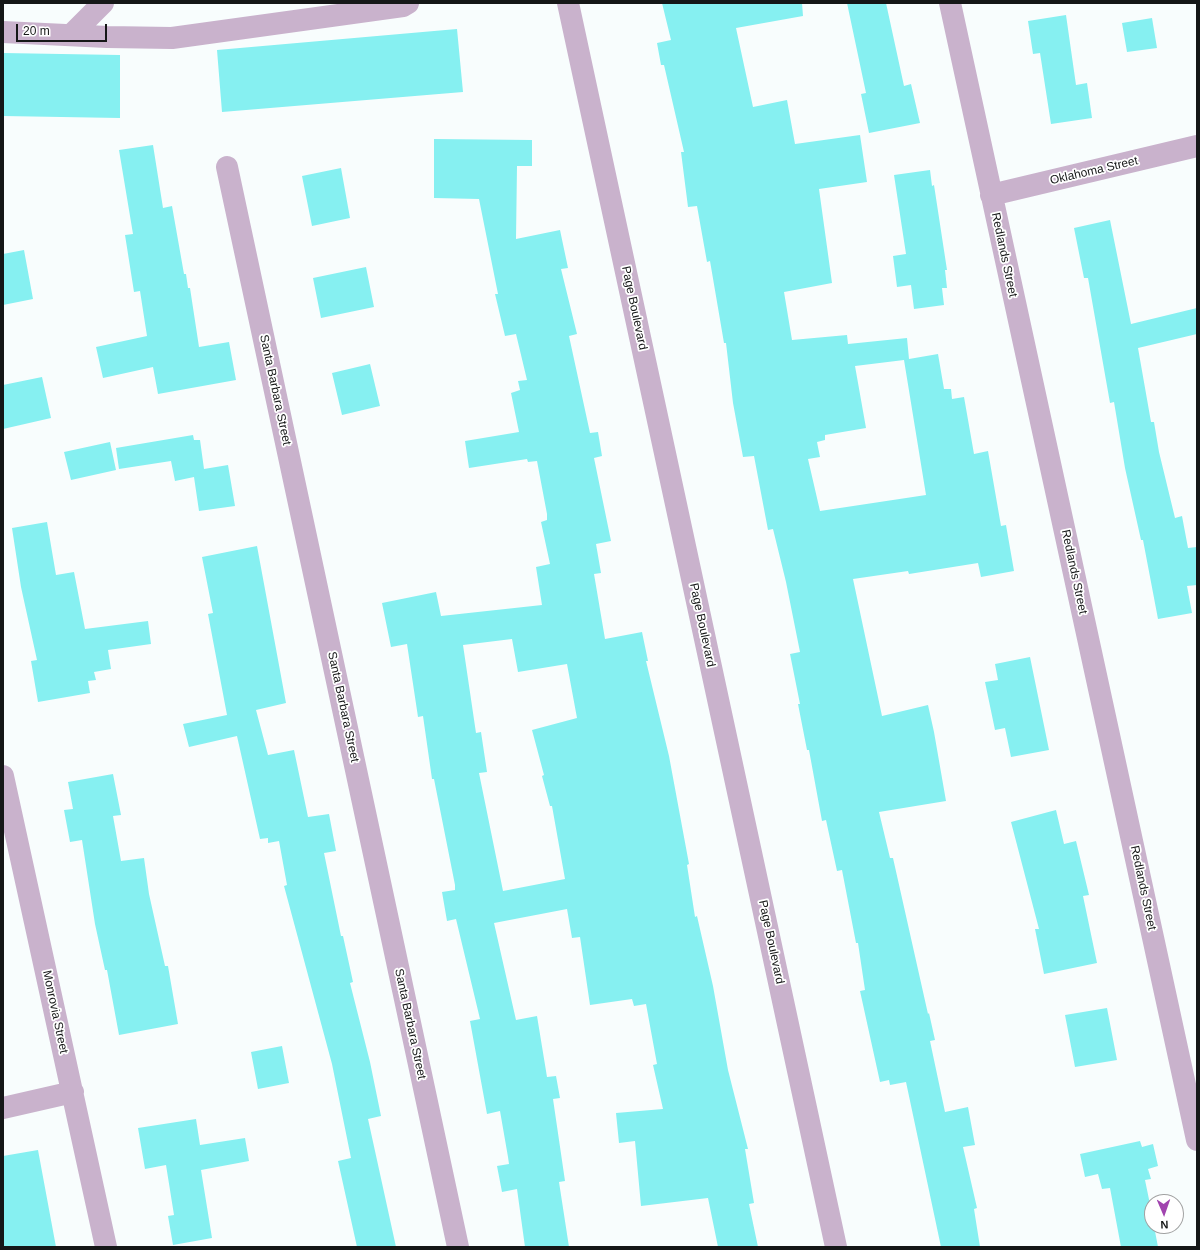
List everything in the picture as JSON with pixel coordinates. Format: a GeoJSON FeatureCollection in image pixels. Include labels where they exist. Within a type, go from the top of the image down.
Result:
{"type":"FeatureCollection","features":[{"type":"Feature","properties":{"kind":"street"},"geometry":{"type":"LineString","coordinates":[[71,35],[103,3]]}},
{"type":"Feature","properties":{"kind":"street"},"geometry":{"type":"LineString","coordinates":[[3,32],[172,38],[403,6],[408,3]]}},
{"type":"Feature","properties":{"kind":"street","name":"Page Boulevard"},"geometry":{"type":"LineString","coordinates":[[568,3],[836,1247]]}},
{"type":"Feature","properties":{"kind":"street","name":"Redlands Street"},"geometry":{"type":"LineString","coordinates":[[950,3],[1197,1140]]}},
{"type":"Feature","properties":{"kind":"street","name":"Oklahoma Street"},"geometry":{"type":"LineString","coordinates":[[991,195],[1197,146]]}},
{"type":"Feature","properties":{"kind":"street","name":"Santa Barbara Street"},"geometry":{"type":"LineString","coordinates":[[227,167],[458,1247]]}},
{"type":"Feature","properties":{"kind":"street","name":"Monrovia Street"},"geometry":{"type":"LineString","coordinates":[[3,776],[106,1247]]}},
{"type":"Feature","properties":{"kind":"street"},"geometry":{"type":"LineString","coordinates":[[3,1108],[73,1092]]}},
{"type":"Feature","properties":{"kind":"building"},"geometry":{"type":"Polygon","coordinates":[[[662,3],[802,3],[803,16],[736,28],[753,107],[787,100],[795,144],[860,135],[867,182],[819,189],[832,283],[784,292],[792,340],[847,335],[848,344],[907,338],[909,359],[938,354],[944,389],[951,389],[952,399],[964,397],[974,454],[988,451],[1001,526],[1006,525],[1014,571],[981,577],[978,563],[909,574],[908,571],[853,579],[882,716],[928,705],[934,732],[946,801],[879,812],[890,858],[893,858],[935,1040],[930,1041],[945,1112],[968,1107],[975,1145],[963,1147],[977,1208],[974,1209],[980,1247],[941,1247],[906,1082],[890,1085],[889,1080],[880,1082],[860,991],[865,990],[858,943],[856,943],[842,870],[837,871],[826,820],[822,821],[809,750],[807,750],[798,704],[800,704],[790,654],[800,652],[786,582],[773,529],[768,530],[754,456],[743,457],[733,403],[726,343],[724,343],[710,261],[707,262],[697,206],[688,207],[681,152],[684,152],[664,65],[661,65],[657,43],[671,40],[662,3]],[[904,360],[855,366],[866,428],[825,435],[825,440],[817,442],[820,457],[808,459],[820,511],[926,495],[904,360]]]}},
{"type":"Feature","properties":{"kind":"building"},"geometry":{"type":"Polygon","coordinates":[[[847,3],[886,3],[904,86],[911,84],[920,123],[869,133],[861,94],[866,93],[847,3]]]}},
{"type":"Feature","properties":{"kind":"building"},"geometry":{"type":"Polygon","coordinates":[[[1066,15],[1076,85],[1087,83],[1092,118],[1051,124],[1040,53],[1033,54],[1028,21],[1066,15]]]}},
{"type":"Feature","properties":{"kind":"building"},"geometry":{"type":"Polygon","coordinates":[[[1152,18],[1157,48],[1127,52],[1122,23],[1152,18]]]}},
{"type":"Feature","properties":{"kind":"building"},"geometry":{"type":"Polygon","coordinates":[[[457,29],[463,92],[222,112],[217,50],[457,29]]]}},
{"type":"Feature","properties":{"kind":"building"},"geometry":{"type":"Polygon","coordinates":[[[3,53],[120,55],[120,118],[3,116],[3,53]]]}},
{"type":"Feature","properties":{"kind":"building"},"geometry":{"type":"Polygon","coordinates":[[[434,139],[532,140],[532,166],[517,166],[516,239],[560,230],[568,268],[561,269],[577,334],[569,336],[590,433],[598,432],[602,456],[594,458],[611,541],[596,544],[601,573],[594,574],[605,639],[642,632],[648,661],[646,661],[669,756],[689,864],[687,865],[695,917],[697,916],[713,986],[728,1070],[748,1149],[745,1149],[754,1203],[749,1204],[758,1247],[718,1247],[708,1198],[641,1206],[635,1141],[619,1143],[616,1113],[663,1109],[653,1065],[657,1064],[646,1004],[634,1006],[632,999],[590,1005],[580,937],[572,938],[567,909],[494,923],[516,1020],[537,1016],[547,1077],[556,1076],[560,1098],[553,1099],[565,1181],[559,1182],[569,1247],[525,1247],[517,1189],[502,1192],[497,1166],[509,1164],[508,1157],[500,1111],[487,1114],[470,1021],[480,1019],[456,919],[447,921],[442,892],[455,890],[455,885],[434,779],[432,779],[423,716],[418,717],[407,644],[391,647],[382,603],[436,592],[441,616],[542,605],[536,567],[550,564],[541,522],[547,520],[547,514],[537,461],[528,462],[527,459],[469,468],[465,441],[519,432],[511,393],[520,390],[518,381],[527,380],[516,334],[505,336],[495,294],[498,294],[479,199],[434,198],[434,139]],[[512,639],[463,645],[476,733],[481,732],[487,772],[479,773],[503,891],[565,879],[552,806],[550,806],[542,776],[544,775],[532,730],[577,718],[567,664],[518,672],[512,639]]]}},
{"type":"Feature","properties":{"kind":"building"},"geometry":{"type":"Polygon","coordinates":[[[153,145],[163,208],[172,206],[184,274],[186,274],[188,288],[190,288],[199,347],[229,342],[236,380],[158,394],[153,367],[103,378],[96,347],[147,336],[140,291],[134,292],[125,235],[133,234],[119,150],[153,145]]]}},
{"type":"Feature","properties":{"kind":"building"},"geometry":{"type":"Polygon","coordinates":[[[341,168],[350,218],[312,226],[302,176],[341,168]]]}},
{"type":"Feature","properties":{"kind":"building"},"geometry":{"type":"Polygon","coordinates":[[[930,170],[932,186],[934,185],[947,270],[945,270],[947,288],[942,288],[944,305],[914,309],[911,285],[897,287],[893,256],[906,254],[894,175],[930,170]]]}},
{"type":"Feature","properties":{"kind":"building"},"geometry":{"type":"Polygon","coordinates":[[[1110,220],[1131,324],[1197,308],[1197,334],[1138,348],[1151,422],[1154,422],[1159,452],[1175,518],[1182,516],[1188,548],[1197,547],[1197,585],[1187,586],[1192,613],[1158,619],[1143,540],[1141,540],[1125,468],[1114,402],[1110,403],[1088,278],[1084,278],[1074,228],[1110,220]]]}},
{"type":"Feature","properties":{"kind":"building"},"geometry":{"type":"Polygon","coordinates":[[[24,250],[33,299],[3,305],[3,254],[24,250]]]}},
{"type":"Feature","properties":{"kind":"building"},"geometry":{"type":"Polygon","coordinates":[[[366,267],[374,307],[321,318],[313,278],[366,267]]]}},
{"type":"Feature","properties":{"kind":"building"},"geometry":{"type":"Polygon","coordinates":[[[370,364],[380,406],[342,415],[332,373],[370,364]]]}},
{"type":"Feature","properties":{"kind":"building"},"geometry":{"type":"Polygon","coordinates":[[[42,377],[51,418],[3,429],[3,385],[42,377]]]}},
{"type":"Feature","properties":{"kind":"building"},"geometry":{"type":"Polygon","coordinates":[[[193,435],[194,440],[200,440],[204,469],[228,465],[235,506],[199,511],[194,477],[175,481],[171,461],[119,469],[116,448],[193,435]]]}},
{"type":"Feature","properties":{"kind":"building"},"geometry":{"type":"Polygon","coordinates":[[[110,442],[116,470],[71,480],[64,452],[110,442]]]}},
{"type":"Feature","properties":{"kind":"building"},"geometry":{"type":"Polygon","coordinates":[[[47,522],[56,575],[74,572],[85,629],[148,621],[151,644],[108,650],[111,669],[94,672],[96,680],[88,681],[90,693],[38,702],[31,661],[37,660],[21,587],[12,528],[47,522]]]}},
{"type":"Feature","properties":{"kind":"building"},"geometry":{"type":"Polygon","coordinates":[[[257,546],[286,703],[256,710],[268,755],[294,750],[308,817],[329,814],[336,851],[324,853],[341,936],[343,936],[353,982],[350,983],[370,1062],[381,1116],[368,1119],[396,1247],[357,1247],[338,1161],[351,1158],[332,1064],[284,886],[287,885],[279,841],[268,843],[268,838],[260,839],[237,736],[189,747],[183,724],[227,715],[208,614],[213,613],[202,557],[257,546]]]}},
{"type":"Feature","properties":{"kind":"building"},"geometry":{"type":"Polygon","coordinates":[[[1030,657],[1049,750],[1011,757],[1005,728],[995,730],[985,682],[998,680],[995,664],[1030,657]]]}},
{"type":"Feature","properties":{"kind":"building"},"geometry":{"type":"Polygon","coordinates":[[[113,774],[121,815],[113,816],[121,861],[144,858],[149,894],[165,966],[168,966],[178,1024],[119,1035],[107,970],[105,970],[95,924],[82,840],[70,842],[64,810],[73,809],[68,782],[113,774]]]}},
{"type":"Feature","properties":{"kind":"building"},"geometry":{"type":"Polygon","coordinates":[[[1056,810],[1064,844],[1076,841],[1089,895],[1083,896],[1097,963],[1044,974],[1035,929],[1039,929],[1011,822],[1056,810]]]}},
{"type":"Feature","properties":{"kind":"building"},"geometry":{"type":"Polygon","coordinates":[[[1107,1008],[1117,1060],[1075,1067],[1065,1015],[1107,1008]]]}},
{"type":"Feature","properties":{"kind":"building"},"geometry":{"type":"Polygon","coordinates":[[[282,1046],[289,1083],[258,1089],[251,1052],[282,1046]]]}},
{"type":"Feature","properties":{"kind":"building"},"geometry":{"type":"Polygon","coordinates":[[[196,1119],[200,1145],[245,1138],[249,1161],[201,1170],[212,1238],[173,1245],[168,1216],[174,1215],[166,1165],[145,1169],[138,1128],[196,1119]]]}},
{"type":"Feature","properties":{"kind":"building"},"geometry":{"type":"Polygon","coordinates":[[[1140,1141],[1142,1147],[1153,1144],[1158,1166],[1148,1169],[1151,1179],[1145,1180],[1148,1194],[1144,1194],[1144,1234],[1156,1234],[1158,1247],[1121,1247],[1110,1188],[1102,1189],[1098,1174],[1085,1177],[1080,1154],[1140,1141]]]}},
{"type":"Feature","properties":{"kind":"building"},"geometry":{"type":"Polygon","coordinates":[[[38,1150],[56,1247],[3,1247],[3,1156],[38,1150]]]}}]}
